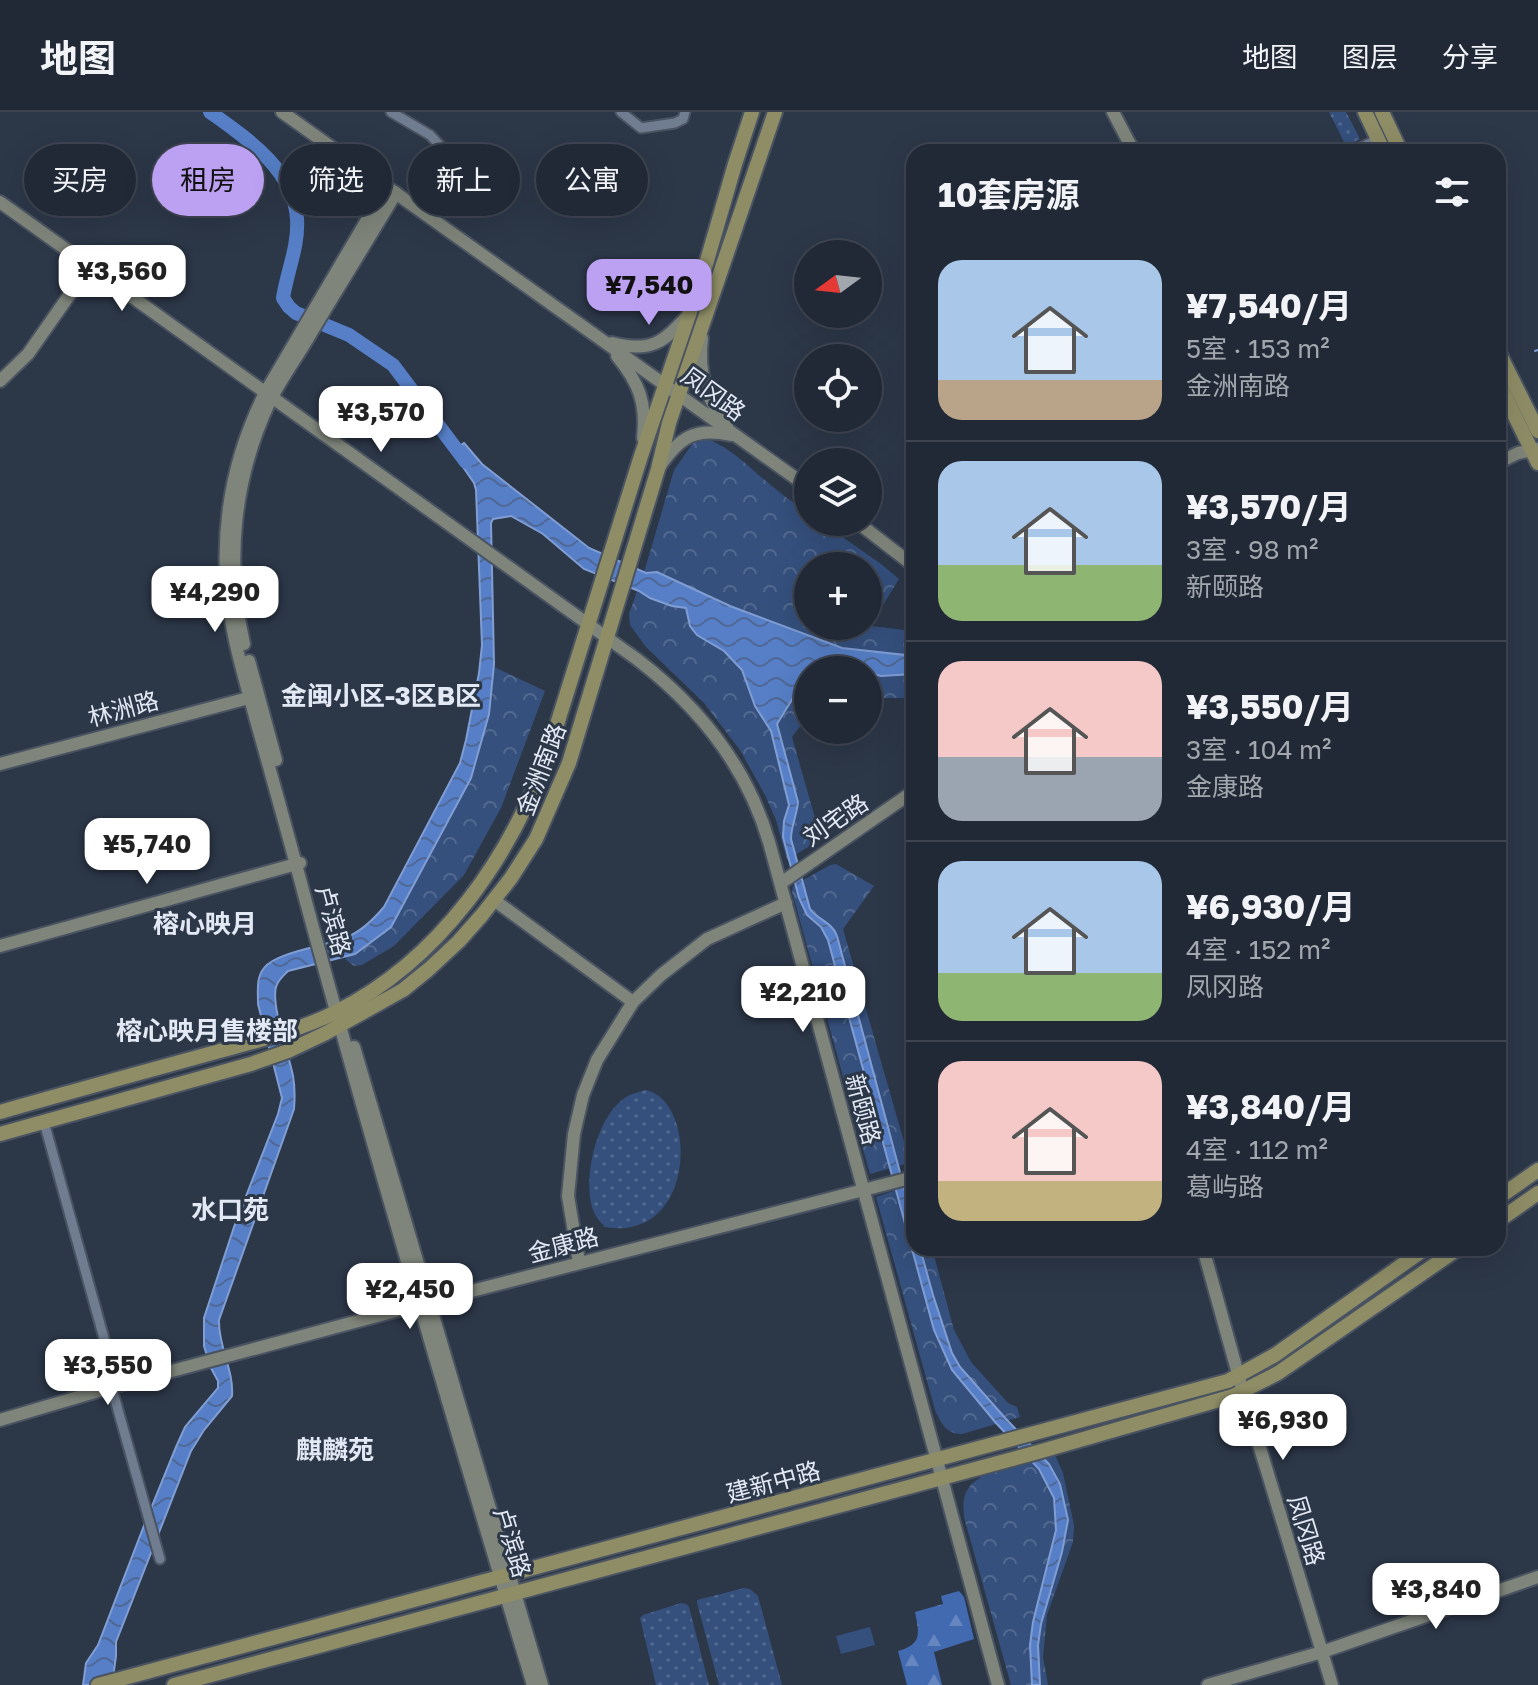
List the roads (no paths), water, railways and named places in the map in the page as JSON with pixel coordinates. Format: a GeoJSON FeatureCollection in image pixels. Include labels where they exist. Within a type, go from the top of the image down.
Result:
{"type":"FeatureCollection","features":[{"type":"Feature","properties":{"kind":"main road","name":"金洲南路"},"geometry":{"type":"LineString","coordinates":[[0,1112],[341,1017],[403,990],[459,941],[494,900],[536,839],[569,763],[658,469],[669,423],[672,390],[691,312],[752,112]]}},
{"type":"Feature","properties":{"kind":"main road","name":"金洲南路"},"geometry":{"type":"LineString","coordinates":[[0,1134],[288,1051],[341,1017],[437,938],[496,861],[518,826],[535,789],[641,456],[704,321],[775,112]]}},
{"type":"Feature","properties":{"kind":"main road"},"geometry":{"type":"LineString","coordinates":[[1365,112],[1380,144]]}},
{"type":"Feature","properties":{"kind":"main road"},"geometry":{"type":"LineString","coordinates":[[1382,112],[1397,144]]}},
{"type":"Feature","properties":{"kind":"main road"},"geometry":{"type":"LineString","coordinates":[[1506,367],[1538,431]]}},
{"type":"Feature","properties":{"kind":"main road"},"geometry":{"type":"LineString","coordinates":[[1506,397],[1536,454]]}},
{"type":"Feature","properties":{"kind":"main road"},"geometry":{"type":"LineString","coordinates":[[1506,1192],[1538,1170]]}},
{"type":"Feature","properties":{"kind":"main road"},"geometry":{"type":"LineString","coordinates":[[1506,1215],[1538,1193]]}},
{"type":"Feature","properties":{"kind":"main road","name":"建新中路"},"geometry":{"type":"LineString","coordinates":[[104,1683],[1220,1384],[1263,1363],[1415,1256]]}},
{"type":"Feature","properties":{"kind":"main road","name":"建新中路"},"geometry":{"type":"LineString","coordinates":[[174,1685],[198,1682],[510,1594],[1020,1457],[1243,1392],[1278,1373],[1447,1256]]}},
{"type":"Feature","properties":{"kind":"street","name":"凤冈路"},"geometry":{"type":"LineString","coordinates":[[282,112],[327,144]]}},
{"type":"Feature","properties":{"kind":"street"},"geometry":{"type":"LineString","coordinates":[[391,112],[430,135],[438,144]]}},
{"type":"Feature","properties":{"kind":"street"},"geometry":{"type":"LineString","coordinates":[[621,112],[641,128],[675,123],[683,119],[685,112]]}},
{"type":"Feature","properties":{"kind":"street"},"geometry":{"type":"LineString","coordinates":[[1113,112],[1130,144]]}},
{"type":"Feature","properties":{"kind":"street","name":"凤冈路"},"geometry":{"type":"LineString","coordinates":[[392,190],[794,477]]}},
{"type":"Feature","properties":{"kind":"street"},"geometry":{"type":"LineString","coordinates":[[0,202],[269,395]]}},
{"type":"Feature","properties":{"kind":"street","name":"卢滨路"},"geometry":{"type":"LineString","coordinates":[[341,1017],[229,612],[226,531],[238,464],[251,427],[376,216]]}},
{"type":"Feature","properties":{"kind":"street"},"geometry":{"type":"LineString","coordinates":[[0,381],[22,362],[89,267]]}},
{"type":"Feature","properties":{"kind":"street"},"geometry":{"type":"LineString","coordinates":[[605,341],[630,347],[652,346],[674,331],[691,312]]}},
{"type":"Feature","properties":{"kind":"street"},"geometry":{"type":"LineString","coordinates":[[704,321],[701,350],[703,382],[713,405],[737,436]]}},
{"type":"Feature","properties":{"kind":"street"},"geometry":{"type":"LineString","coordinates":[[605,341],[630,372],[642,398],[645,424],[641,456]]}},
{"type":"Feature","properties":{"kind":"street","name":"新颐路"},"geometry":{"type":"LineString","coordinates":[[269,395],[660,678],[694,710],[734,764],[766,830],[869,1189],[937,1460],[998,1685]]}},
{"type":"Feature","properties":{"kind":"street"},"geometry":{"type":"LineString","coordinates":[[658,469],[673,447],[692,435],[719,432],[737,436]]}},
{"type":"Feature","properties":{"kind":"street"},"geometry":{"type":"LineString","coordinates":[[1506,459],[1518,453],[1536,454]]}},
{"type":"Feature","properties":{"kind":"street"},"geometry":{"type":"LineString","coordinates":[[875,536],[906,560]]}},
{"type":"Feature","properties":{"kind":"street","name":"林洲路"},"geometry":{"type":"LineString","coordinates":[[0,764],[254,696]]}},
{"type":"Feature","properties":{"kind":"street","name":"刘宅路"},"geometry":{"type":"LineString","coordinates":[[781,883],[906,797]]}},
{"type":"Feature","properties":{"kind":"street"},"geometry":{"type":"LineString","coordinates":[[0,946],[300,863]]}},
{"type":"Feature","properties":{"kind":"street"},"geometry":{"type":"LineString","coordinates":[[494,900],[633,1002]]}},
{"type":"Feature","properties":{"kind":"street"},"geometry":{"type":"LineString","coordinates":[[579,1262],[568,1196],[574,1134],[583,1095],[597,1060],[633,1002],[661,975],[707,939],[786,903]]}},
{"type":"Feature","properties":{"kind":"street"},"geometry":{"type":"LineString","coordinates":[[341,1017],[424,1303]]}},
{"type":"Feature","properties":{"kind":"street"},"geometry":{"type":"LineString","coordinates":[[44,1122],[110,1360],[109,1378],[160,1559]]}},
{"type":"Feature","properties":{"kind":"street","name":"金康路"},"geometry":{"type":"LineString","coordinates":[[112,1387],[906,1179]]}},
{"type":"Feature","properties":{"kind":"street","name":"凤冈路"},"geometry":{"type":"LineString","coordinates":[[1205,1256],[1238,1377],[1332,1685]]}},
{"type":"Feature","properties":{"kind":"street","name":"卢滨路"},"geometry":{"type":"LineString","coordinates":[[424,1303],[505,1576],[533,1685]]}},
{"type":"Feature","properties":{"kind":"street"},"geometry":{"type":"LineString","coordinates":[[0,1420],[112,1387]]}},
{"type":"Feature","properties":{"kind":"street"},"geometry":{"type":"LineString","coordinates":[[1208,1685],[1322,1652],[1538,1577]]}},
{"type":"Feature","properties":{"kind":"street"},"geometry":{"type":"LineString","coordinates":[[510,1594],[542,1685]]}},
{"type":"Feature","properties":{"kind":"water"},"geometry":{"type":"Polygon","coordinates":[[[464,443],[482,464],[589,548],[646,573],[657,572],[730,606],[794,630],[794,640],[821,640],[842,648],[906,655],[906,674],[882,676],[882,656],[794,656],[794,697],[777,724],[798,802],[791,839],[810,909],[832,927],[837,936],[906,1195],[906,1227],[828,940],[821,927],[807,915],[799,898],[783,837],[789,805],[771,731],[755,706],[742,670],[724,651],[697,635],[690,626],[686,608],[650,598],[584,569],[543,534],[511,516],[493,519],[494,664],[489,714],[471,778],[391,927],[355,954],[288,971],[277,985],[276,1006],[293,1076],[294,1109],[219,1320],[232,1396],[191,1451],[116,1642],[112,1685],[83,1685],[86,1663],[98,1645],[185,1427],[218,1388],[204,1346],[204,1318],[282,1098],[258,1004],[260,976],[270,962],[345,938],[376,916],[384,907],[460,763],[482,645],[474,483],[452,451],[464,443]]]}},
{"type":"Feature","properties":{"kind":"water"},"geometry":{"type":"Polygon","coordinates":[[[914,1256],[922,1256],[952,1353],[960,1367],[1049,1464],[1060,1484],[1068,1520],[1041,1624],[1038,1645],[1040,1685],[1032,1685],[1030,1645],[1056,1530],[1054,1498],[1039,1469],[952,1370],[934,1330],[914,1256]]]}},
{"type":"Feature","properties":{"kind":"waterway"},"geometry":{"type":"LineString","coordinates":[[210,112],[266,156],[278,170],[294,201],[296,239],[283,298],[289,307],[296,313],[349,335],[393,365],[466,462]]}},
{"type":"Feature","properties":{"kind":"district","name":"金闽小区-3区B区"},"geometry":{"type":"Point","coordinates":[381,695]}},
{"type":"Feature","properties":{"kind":"district","name":"榕心映月"},"geometry":{"type":"Point","coordinates":[205,923]}},
{"type":"Feature","properties":{"kind":"district","name":"榕心映月售楼部"},"geometry":{"type":"Point","coordinates":[207,1030]}},
{"type":"Feature","properties":{"kind":"district","name":"水口苑"},"geometry":{"type":"Point","coordinates":[230,1209]}},
{"type":"Feature","properties":{"kind":"district","name":"麒麟苑"},"geometry":{"type":"Point","coordinates":[335,1449]}}]}
